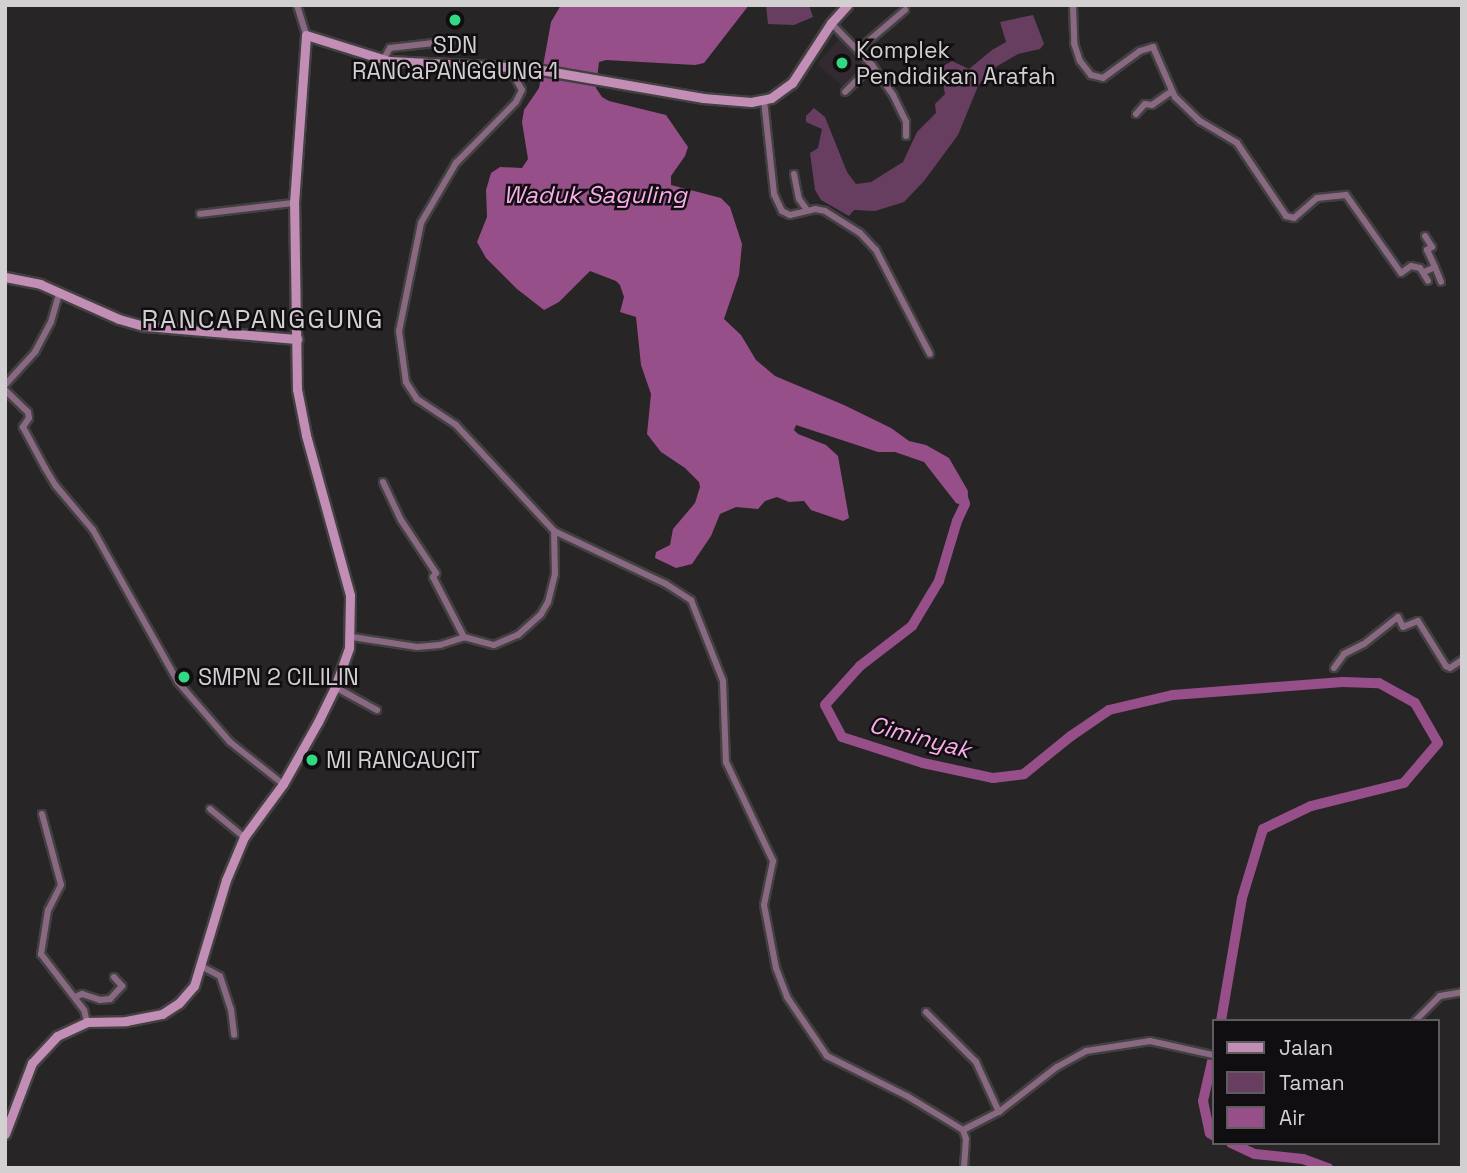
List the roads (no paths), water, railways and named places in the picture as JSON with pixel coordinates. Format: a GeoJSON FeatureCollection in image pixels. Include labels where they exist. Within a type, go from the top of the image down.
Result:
{"type":"FeatureCollection","features":[{"type":"Feature","properties":{"kind":"main road"},"geometry":{"type":"LineString","coordinates":[[5,1134],[25,1078],[39,1054],[67,1029],[86,1022],[126,1021],[172,1009],[194,986],[216,911],[244,837],[283,784],[335,687],[352,637],[350,595],[304,425],[297,389],[294,203],[306,35],[383,60],[530,68],[600,78],[703,98],[764,100],[792,83],[831,23],[847,5]]}},
{"type":"Feature","properties":{"kind":"main road"},"geometry":{"type":"LineString","coordinates":[[5,277],[28,280],[119,319],[144,326],[297,338]]}},
{"type":"Feature","properties":{"kind":"street"},"geometry":{"type":"LineString","coordinates":[[297,5],[306,35]]}},
{"type":"Feature","properties":{"kind":"street"},"geometry":{"type":"LineString","coordinates":[[1073,5],[1074,43],[1080,61],[1091,75],[1103,78],[1122,62],[1151,46],[1172,91],[1200,121],[1237,144],[1286,216],[1294,218],[1317,198],[1346,195],[1401,273],[1411,266],[1424,272],[1428,281]]}},
{"type":"Feature","properties":{"kind":"street"},"geometry":{"type":"LineString","coordinates":[[858,50],[905,10]]}},
{"type":"Feature","properties":{"kind":"street"},"geometry":{"type":"LineString","coordinates":[[831,23],[872,65],[894,95],[906,122],[906,136]]}},
{"type":"Feature","properties":{"kind":"street"},"geometry":{"type":"LineString","coordinates":[[383,60],[390,48],[451,41]]}},
{"type":"Feature","properties":{"kind":"street"},"geometry":{"type":"LineString","coordinates":[[845,92],[872,65]]}},
{"type":"Feature","properties":{"kind":"street"},"geometry":{"type":"LineString","coordinates":[[513,67],[513,74],[522,89],[516,102],[456,163],[421,223],[399,331],[407,382],[417,399],[456,425],[554,531],[691,600],[719,666],[724,691],[724,757],[773,861],[764,905],[776,968],[792,1006],[827,1056],[907,1096],[963,1130],[967,1139],[964,1168]]}},
{"type":"Feature","properties":{"kind":"street"},"geometry":{"type":"LineString","coordinates":[[1136,114],[1144,104],[1152,105],[1172,91]]}},
{"type":"Feature","properties":{"kind":"street"},"geometry":{"type":"LineString","coordinates":[[764,100],[777,203],[782,211],[790,215],[807,210],[825,211],[846,222],[876,250],[930,354]]}},
{"type":"Feature","properties":{"kind":"street"},"geometry":{"type":"LineString","coordinates":[[794,173],[799,199],[807,210]]}},
{"type":"Feature","properties":{"kind":"street"},"geometry":{"type":"LineString","coordinates":[[200,214],[294,203]]}},
{"type":"Feature","properties":{"kind":"street"},"geometry":{"type":"LineString","coordinates":[[1425,236],[1432,247],[1427,250],[1441,282]]}},
{"type":"Feature","properties":{"kind":"street"},"geometry":{"type":"LineString","coordinates":[[1424,272],[1435,267]]}},
{"type":"Feature","properties":{"kind":"street"},"geometry":{"type":"LineString","coordinates":[[59,294],[51,322],[35,352],[5,387],[28,412],[29,418],[23,428],[56,486],[93,530],[178,682],[230,743],[283,784]]}},
{"type":"Feature","properties":{"kind":"street"},"geometry":{"type":"LineString","coordinates":[[383,482],[401,520],[436,573],[433,577],[464,637]]}},
{"type":"Feature","properties":{"kind":"street"},"geometry":{"type":"LineString","coordinates":[[352,637],[417,648],[440,645],[464,637],[494,645],[517,635],[541,614],[548,602],[555,574],[554,531]]}},
{"type":"Feature","properties":{"kind":"street"},"geometry":{"type":"LineString","coordinates":[[1334,667],[1344,654],[1364,644],[1398,617],[1404,627],[1411,621],[1418,621],[1446,666],[1450,668],[1462,660]]}},
{"type":"Feature","properties":{"kind":"street"},"geometry":{"type":"LineString","coordinates":[[335,687],[377,710]]}},
{"type":"Feature","properties":{"kind":"street"},"geometry":{"type":"LineString","coordinates":[[210,809],[244,837]]}},
{"type":"Feature","properties":{"kind":"street"},"geometry":{"type":"LineString","coordinates":[[41,814],[61,885],[48,910],[41,954],[59,981],[84,1010],[86,1022]]}},
{"type":"Feature","properties":{"kind":"street"},"geometry":{"type":"LineString","coordinates":[[201,966],[220,976],[232,1009],[234,1035]]}},
{"type":"Feature","properties":{"kind":"street"},"geometry":{"type":"LineString","coordinates":[[75,997],[82,994],[97,1000],[110,999],[122,986],[114,977]]}},
{"type":"Feature","properties":{"kind":"street"},"geometry":{"type":"LineString","coordinates":[[1417,1019],[1434,1000],[1462,992]]}},
{"type":"Feature","properties":{"kind":"street"},"geometry":{"type":"LineString","coordinates":[[926,1012],[976,1062],[999,1112]]}},
{"type":"Feature","properties":{"kind":"street"},"geometry":{"type":"LineString","coordinates":[[963,1130],[979,1119],[999,1112],[1073,1056],[1107,1046],[1157,1041],[1212,1055]]}},
{"type":"Feature","properties":{"kind":"water","name":"Waduk Saguling"},"geometry":{"type":"Polygon","coordinates":[[[561,5],[749,5],[704,63],[695,65],[606,60],[599,62],[596,88],[602,97],[609,101],[666,115],[688,147],[671,176],[671,185],[721,198],[730,207],[742,244],[739,275],[724,319],[741,335],[756,360],[775,376],[844,405],[891,428],[909,441],[926,445],[949,458],[968,491],[967,507],[956,503],[924,462],[895,452],[878,452],[796,425],[794,430],[798,434],[826,445],[838,456],[849,518],[843,521],[811,510],[804,501],[789,502],[777,497],[765,501],[758,509],[736,507],[720,514],[711,536],[692,564],[676,568],[655,558],[656,552],[670,545],[673,529],[695,503],[700,487],[699,482],[685,468],[661,452],[647,434],[651,394],[641,365],[636,317],[620,312],[624,297],[620,285],[590,271],[559,302],[544,310],[517,289],[486,258],[477,242],[487,217],[486,190],[491,173],[500,167],[522,168],[528,159],[522,122],[524,110],[539,88],[551,22],[561,5]]]}},
{"type":"Feature","properties":{"kind":"waterway","name":"Ciminyak"},"geometry":{"type":"LineString","coordinates":[[962,494],[965,504],[957,521],[939,581],[912,626],[860,666],[825,705],[842,737],[923,763],[993,778],[1024,774],[1109,710],[1173,695],[1343,682],[1379,683],[1415,703],[1438,743],[1404,783],[1311,806],[1263,829],[1242,898],[1221,1019]]}},
{"type":"Feature","properties":{"kind":"waterway","name":"Ciminyak"},"geometry":{"type":"LineString","coordinates":[[1212,1061],[1203,1101],[1212,1134]]}},
{"type":"Feature","properties":{"kind":"waterway","name":"Ciminyak"},"geometry":{"type":"LineString","coordinates":[[1235,1145],[1255,1154],[1303,1159],[1328,1168]]}},
{"type":"Feature","properties":{"kind":"place","name":"SDN RANCaPANGGUNG 1"},"geometry":{"type":"Point","coordinates":[455,20]}},
{"type":"Feature","properties":{"kind":"place","name":"Komplek Pendidikan Arafah"},"geometry":{"type":"Point","coordinates":[842,63]}},
{"type":"Feature","properties":{"kind":"place","name":"SMPN 2 CILILIN"},"geometry":{"type":"Point","coordinates":[184,677]}},
{"type":"Feature","properties":{"kind":"place","name":"MI RANCAUCIT"},"geometry":{"type":"Point","coordinates":[312,760]}},
{"type":"Feature","properties":{"kind":"district","name":"RANCAPANGGUNG"},"geometry":{"type":"Point","coordinates":[263,320]}}]}
